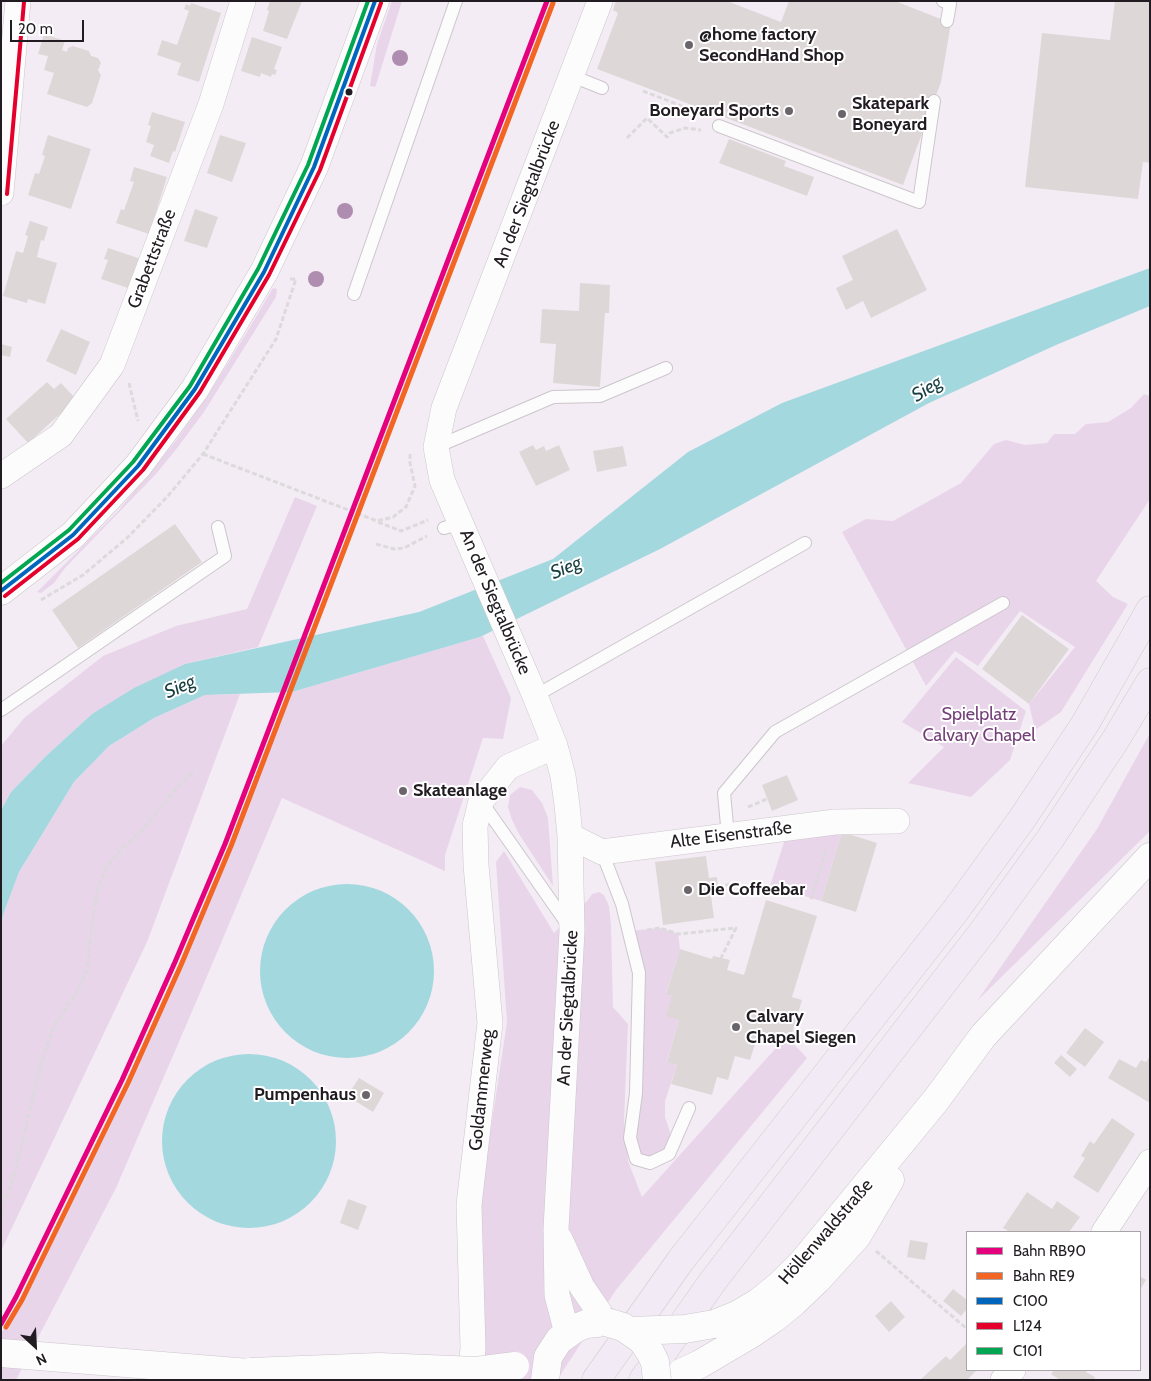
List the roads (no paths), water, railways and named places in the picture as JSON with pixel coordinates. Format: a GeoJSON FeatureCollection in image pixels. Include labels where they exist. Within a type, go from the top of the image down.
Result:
{"type":"FeatureCollection","features":[{"type":"Feature","properties":{"kind":"highway"},"geometry":{"type":"LineString","coordinates":[[596,1380],[682,1260],[956,910],[1017,826],[1085,724],[1150,610]]}},
{"type":"Feature","properties":{"kind":"highway"},"geometry":{"type":"LineString","coordinates":[[643,1380],[713,1281],[978,938],[1050,839],[1116,739],[1150,682]]}},
{"type":"Feature","properties":{"kind":"street"},"geometry":{"type":"LineString","coordinates":[[1,193],[18,1]]}},
{"type":"Feature","properties":{"kind":"street","name":"Grabettstraße"},"geometry":{"type":"LineString","coordinates":[[1,476],[62,435],[112,365],[211,104],[243,1]]}},
{"type":"Feature","properties":{"kind":"street"},"geometry":{"type":"LineString","coordinates":[[1,591],[73,535],[145,456],[195,389],[264,272],[314,167],[374,1]]}},
{"type":"Feature","properties":{"kind":"street","name":"An der Siegtalbrücke"},"geometry":{"type":"LineString","coordinates":[[567,1333],[557,1295],[556,1229],[572,931],[570,836],[563,776],[555,746],[536,696],[452,525],[436,447],[444,408],[600,1]]}},
{"type":"Feature","properties":{"kind":"street","name":"Goldammerweg"},"geometry":{"type":"LineString","coordinates":[[470,1380],[473,1348],[469,1205],[490,1023],[476,865],[475,826],[480,801],[508,767],[555,746]]}},
{"type":"Feature","properties":{"kind":"street","name":"Alte Eisenstraße"},"geometry":{"type":"LineString","coordinates":[[602,852],[835,822],[897,821]]}},
{"type":"Feature","properties":{"kind":"street"},"geometry":{"type":"LineString","coordinates":[[570,836],[602,852]]}},
{"type":"Feature","properties":{"kind":"street","name":"Höllenwaldstraße"},"geometry":{"type":"LineString","coordinates":[[631,1331],[685,1330],[714,1324],[737,1315],[759,1302],[780,1285],[803,1262],[936,1100],[983,1036],[1150,857]]}},
{"type":"Feature","properties":{"kind":"street","name":"Höllenwaldstraße"},"geometry":{"type":"LineString","coordinates":[[250,1372],[379,1367],[476,1371],[515,1366],[546,1368],[553,1348],[567,1333],[586,1324],[606,1322],[631,1331],[642,1340],[667,1378],[724,1350],[773,1319],[817,1280],[857,1236],[936,1100]]}},
{"type":"Feature","properties":{"kind":"street"},"geometry":{"type":"LineString","coordinates":[[1105,1231],[1150,1162]]}},
{"type":"Feature","properties":{"kind":"street","name":"An der Siegtalbrücke"},"geometry":{"type":"LineString","coordinates":[[556,1229],[582,1287],[606,1322]]}},
{"type":"Feature","properties":{"kind":"street","name":"Höllenwaldstraße"},"geometry":{"type":"LineString","coordinates":[[1,1353],[250,1372],[312,1380]]}},
{"type":"Feature","properties":{"kind":"street"},"geometry":{"type":"LineString","coordinates":[[1003,1380],[1013,1371]]}},
{"type":"Feature","properties":{"kind":"lane"},"geometry":{"type":"LineString","coordinates":[[354,294],[456,1]]}},
{"type":"Feature","properties":{"kind":"lane"},"geometry":{"type":"LineString","coordinates":[[943,1],[950,4],[947,21]]}},
{"type":"Feature","properties":{"kind":"lane"},"geometry":{"type":"LineString","coordinates":[[572,76],[602,88]]}},
{"type":"Feature","properties":{"kind":"lane"},"geometry":{"type":"LineString","coordinates":[[719,126],[918,202],[934,101]]}},
{"type":"Feature","properties":{"kind":"lane"},"geometry":{"type":"LineString","coordinates":[[436,447],[553,397],[600,396],[666,368]]}},
{"type":"Feature","properties":{"kind":"lane"},"geometry":{"type":"LineString","coordinates":[[1,710],[225,556],[218,527]]}},
{"type":"Feature","properties":{"kind":"lane"},"geometry":{"type":"LineString","coordinates":[[536,696],[805,543]]}},
{"type":"Feature","properties":{"kind":"lane"},"geometry":{"type":"LineString","coordinates":[[728,836],[724,793],[775,732],[1003,602]]}},
{"type":"Feature","properties":{"kind":"lane"},"geometry":{"type":"LineString","coordinates":[[480,801],[572,931]]}},
{"type":"Feature","properties":{"kind":"lane"},"geometry":{"type":"LineString","coordinates":[[602,852],[622,904],[639,973],[636,1093],[630,1138],[636,1159],[650,1163],[669,1154],[688,1108]]}},
{"type":"Feature","properties":{"kind":"lane"},"geometry":{"type":"LineString","coordinates":[[1015,1371],[1026,1380]]}},
{"type":"Feature","properties":{"kind":"water","name":"Sieg"},"geometry":{"type":"Polygon","coordinates":[[[1150,268],[1150,306],[1056,345],[929,403],[660,549],[480,637],[292,692],[205,695],[154,718],[109,746],[74,782],[19,872],[3,915],[1,928],[1,810],[11,792],[46,756],[92,714],[134,688],[185,664],[419,612],[553,559],[688,452],[782,403],[1150,268]]]}},
{"type":"Feature","properties":{"kind":"water"},"geometry":{"type":"Polygon","coordinates":[[[356,884],[380,890],[396,898],[409,909],[420,922],[428,938],[433,954],[433,988],[428,1004],[420,1020],[409,1033],[396,1044],[372,1055],[356,1058],[338,1058],[322,1055],[298,1044],[274,1020],[261,988],[260,962],[263,946],[274,922],[298,898],[330,885],[356,884]]]}},
{"type":"Feature","properties":{"kind":"water"},"geometry":{"type":"Polygon","coordinates":[[[249,1054],[266,1056],[290,1064],[316,1086],[326,1100],[332,1116],[336,1141],[334,1158],[326,1182],[304,1208],[290,1218],[274,1224],[249,1228],[232,1226],[208,1218],[182,1196],[172,1182],[166,1166],[162,1141],[164,1124],[172,1100],[194,1074],[208,1064],[224,1058],[249,1054]]]}},
{"type":"Feature","properties":{"kind":"rail line","name":"RB90"},"geometry":{"type":"LineString","coordinates":[[1,1324],[122,1080],[225,844],[547,1]]}},
{"type":"Feature","properties":{"kind":"rail line","name":"RE9"},"geometry":{"type":"LineString","coordinates":[[6,1327],[22,1300],[128,1083],[181,965],[231,846],[553,3]]}},
{"type":"Feature","properties":{"kind":"place","name":"@home factory SecondHand Shop"},"geometry":{"type":"Point","coordinates":[689,45]}},
{"type":"Feature","properties":{"kind":"place","name":"Boneyard Sports"},"geometry":{"type":"Point","coordinates":[789,111]}},
{"type":"Feature","properties":{"kind":"place","name":"Skatepark Boneyard"},"geometry":{"type":"Point","coordinates":[842,114]}},
{"type":"Feature","properties":{"kind":"place","name":"Skateanlage"},"geometry":{"type":"Point","coordinates":[403,791]}},
{"type":"Feature","properties":{"kind":"place","name":"Die Coffeebar"},"geometry":{"type":"Point","coordinates":[688,890]}},
{"type":"Feature","properties":{"kind":"place","name":"Calvary Chapel Siegen"},"geometry":{"type":"Point","coordinates":[736,1027]}},
{"type":"Feature","properties":{"kind":"place","name":"Pumpenhaus"},"geometry":{"type":"Point","coordinates":[366,1095]}},
{"type":"Feature","properties":{"kind":"park label","name":"Spielplatz Calvary Chapel"},"geometry":{"type":"Point","coordinates":[979,725]}}]}
